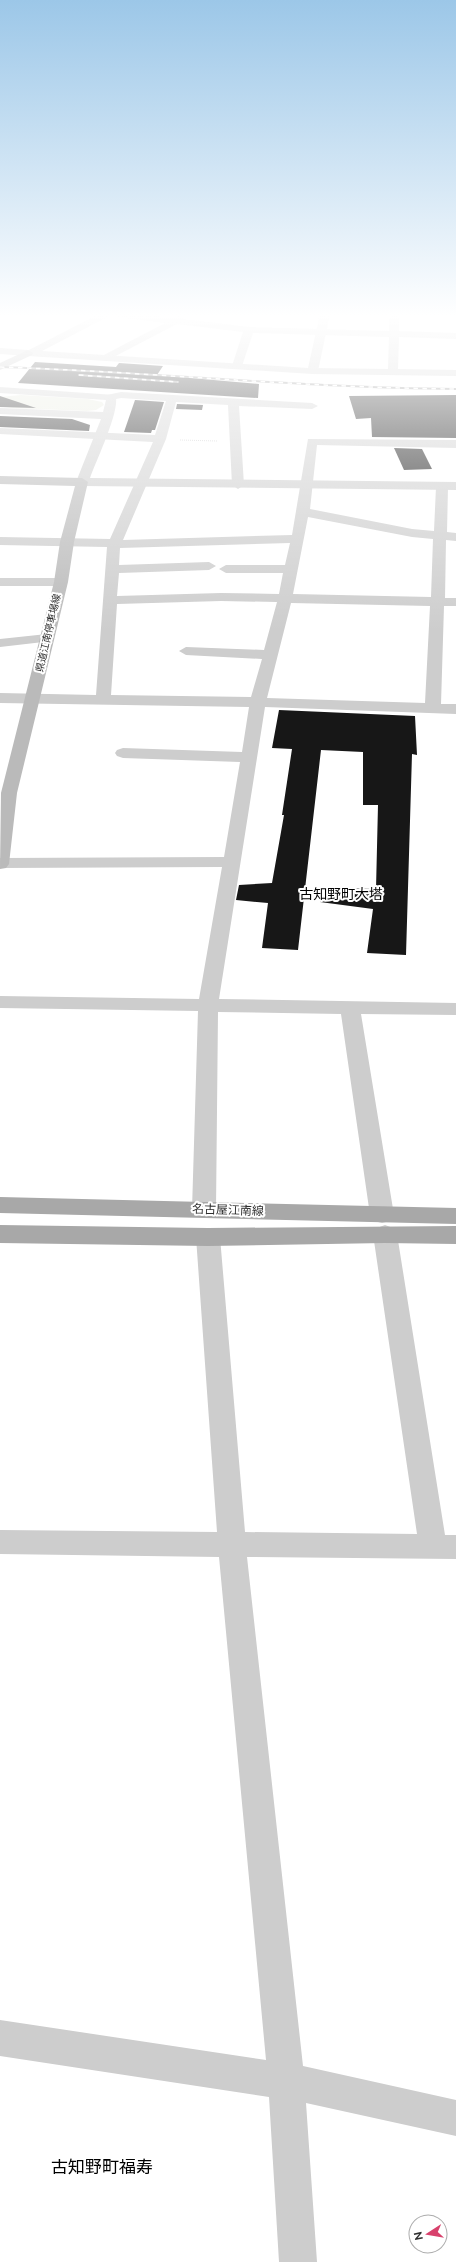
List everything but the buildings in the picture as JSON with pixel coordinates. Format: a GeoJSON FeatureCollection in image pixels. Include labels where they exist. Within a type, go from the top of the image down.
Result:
{"type":"FeatureCollection","features":[{"type":"Feature","properties":{"kind":"main road"},"geometry":{"type":"LineString","coordinates":[[0,480],[82,482]]}},
{"type":"Feature","properties":{"kind":"main road","name":"県道江南停車場線"},"geometry":{"type":"LineString","coordinates":[[0,863],[9,793],[61,582],[67,542],[82,482]]}},
{"type":"Feature","properties":{"kind":"main road","name":"名古屋江南線"},"geometry":{"type":"LineString","coordinates":[[0,1205],[206,1224]]}},
{"type":"Feature","properties":{"kind":"main road","name":"名古屋江南線"},"geometry":{"type":"LineString","coordinates":[[0,1234],[206,1224],[383,1224],[456,1216]]}},
{"type":"Feature","properties":{"kind":"main road","name":"名古屋江南線"},"geometry":{"type":"LineString","coordinates":[[383,1224],[456,1235]]}},
{"type":"Feature","properties":{"kind":"street"},"geometry":{"type":"LineString","coordinates":[[107,420],[82,482],[238,486],[449,486],[440,537],[445,564],[438,602],[433,709]]}},
{"type":"Feature","properties":{"kind":"street"},"geometry":{"type":"LineString","coordinates":[[103,699],[111,568],[114,544],[142,484],[160,439],[166,420]]}},
{"type":"Feature","properties":{"kind":"street"},"geometry":{"type":"LineString","coordinates":[[234,420],[238,486]]}},
{"type":"Feature","properties":{"kind":"street"},"geometry":{"type":"LineString","coordinates":[[298,2262],[286,2081],[232,1545],[206,1224],[208,1006],[258,702],[285,598],[303,512],[312,441],[311,426]]}},
{"type":"Feature","properties":{"kind":"street"},"geometry":{"type":"LineString","coordinates":[[0,431],[160,439]]}},
{"type":"Feature","properties":{"kind":"street"},"geometry":{"type":"LineString","coordinates":[[312,441],[456,444]]}},
{"type":"Feature","properties":{"kind":"street"},"geometry":{"type":"LineString","coordinates":[[303,512],[361,524],[440,537],[456,537]]}},
{"type":"Feature","properties":{"kind":"street"},"geometry":{"type":"LineString","coordinates":[[0,541],[114,544],[297,539]]}},
{"type":"Feature","properties":{"kind":"street"},"geometry":{"type":"LineString","coordinates":[[111,568],[209,566]]}},
{"type":"Feature","properties":{"kind":"street"},"geometry":{"type":"LineString","coordinates":[[226,568],[290,569]]}},
{"type":"Feature","properties":{"kind":"street"},"geometry":{"type":"LineString","coordinates":[[0,582],[61,582]]}},
{"type":"Feature","properties":{"kind":"street"},"geometry":{"type":"LineString","coordinates":[[109,600],[285,598],[456,602]]}},
{"type":"Feature","properties":{"kind":"street"},"geometry":{"type":"LineString","coordinates":[[0,643],[47,638]]}},
{"type":"Feature","properties":{"kind":"street"},"geometry":{"type":"LineString","coordinates":[[186,651],[270,655]]}},
{"type":"Feature","properties":{"kind":"street"},"geometry":{"type":"LineString","coordinates":[[0,698],[258,702],[456,709]]}},
{"type":"Feature","properties":{"kind":"street"},"geometry":{"type":"LineString","coordinates":[[123,752],[250,757]]}},
{"type":"Feature","properties":{"kind":"street"},"geometry":{"type":"LineString","coordinates":[[0,863],[232,862]]}},
{"type":"Feature","properties":{"kind":"street"},"geometry":{"type":"LineString","coordinates":[[0,1002],[456,1009]]}},
{"type":"Feature","properties":{"kind":"street"},"geometry":{"type":"LineString","coordinates":[[0,1542],[444,1547],[383,1224],[350,1008]]}},
{"type":"Feature","properties":{"kind":"street"},"geometry":{"type":"LineString","coordinates":[[0,2038],[286,2081],[456,2118]]}},
{"type":"Feature","properties":{"kind":"path"},"geometry":{"type":"LineString","coordinates":[[160,439],[236,442]]}},
{"type":"Feature","properties":{"kind":"district","name":"古知野町大塔"},"geometry":{"type":"Point","coordinates":[341,894]}},
{"type":"Feature","properties":{"kind":"district","name":"古知野町福寿"},"geometry":{"type":"Point","coordinates":[102,2167]}}]}
